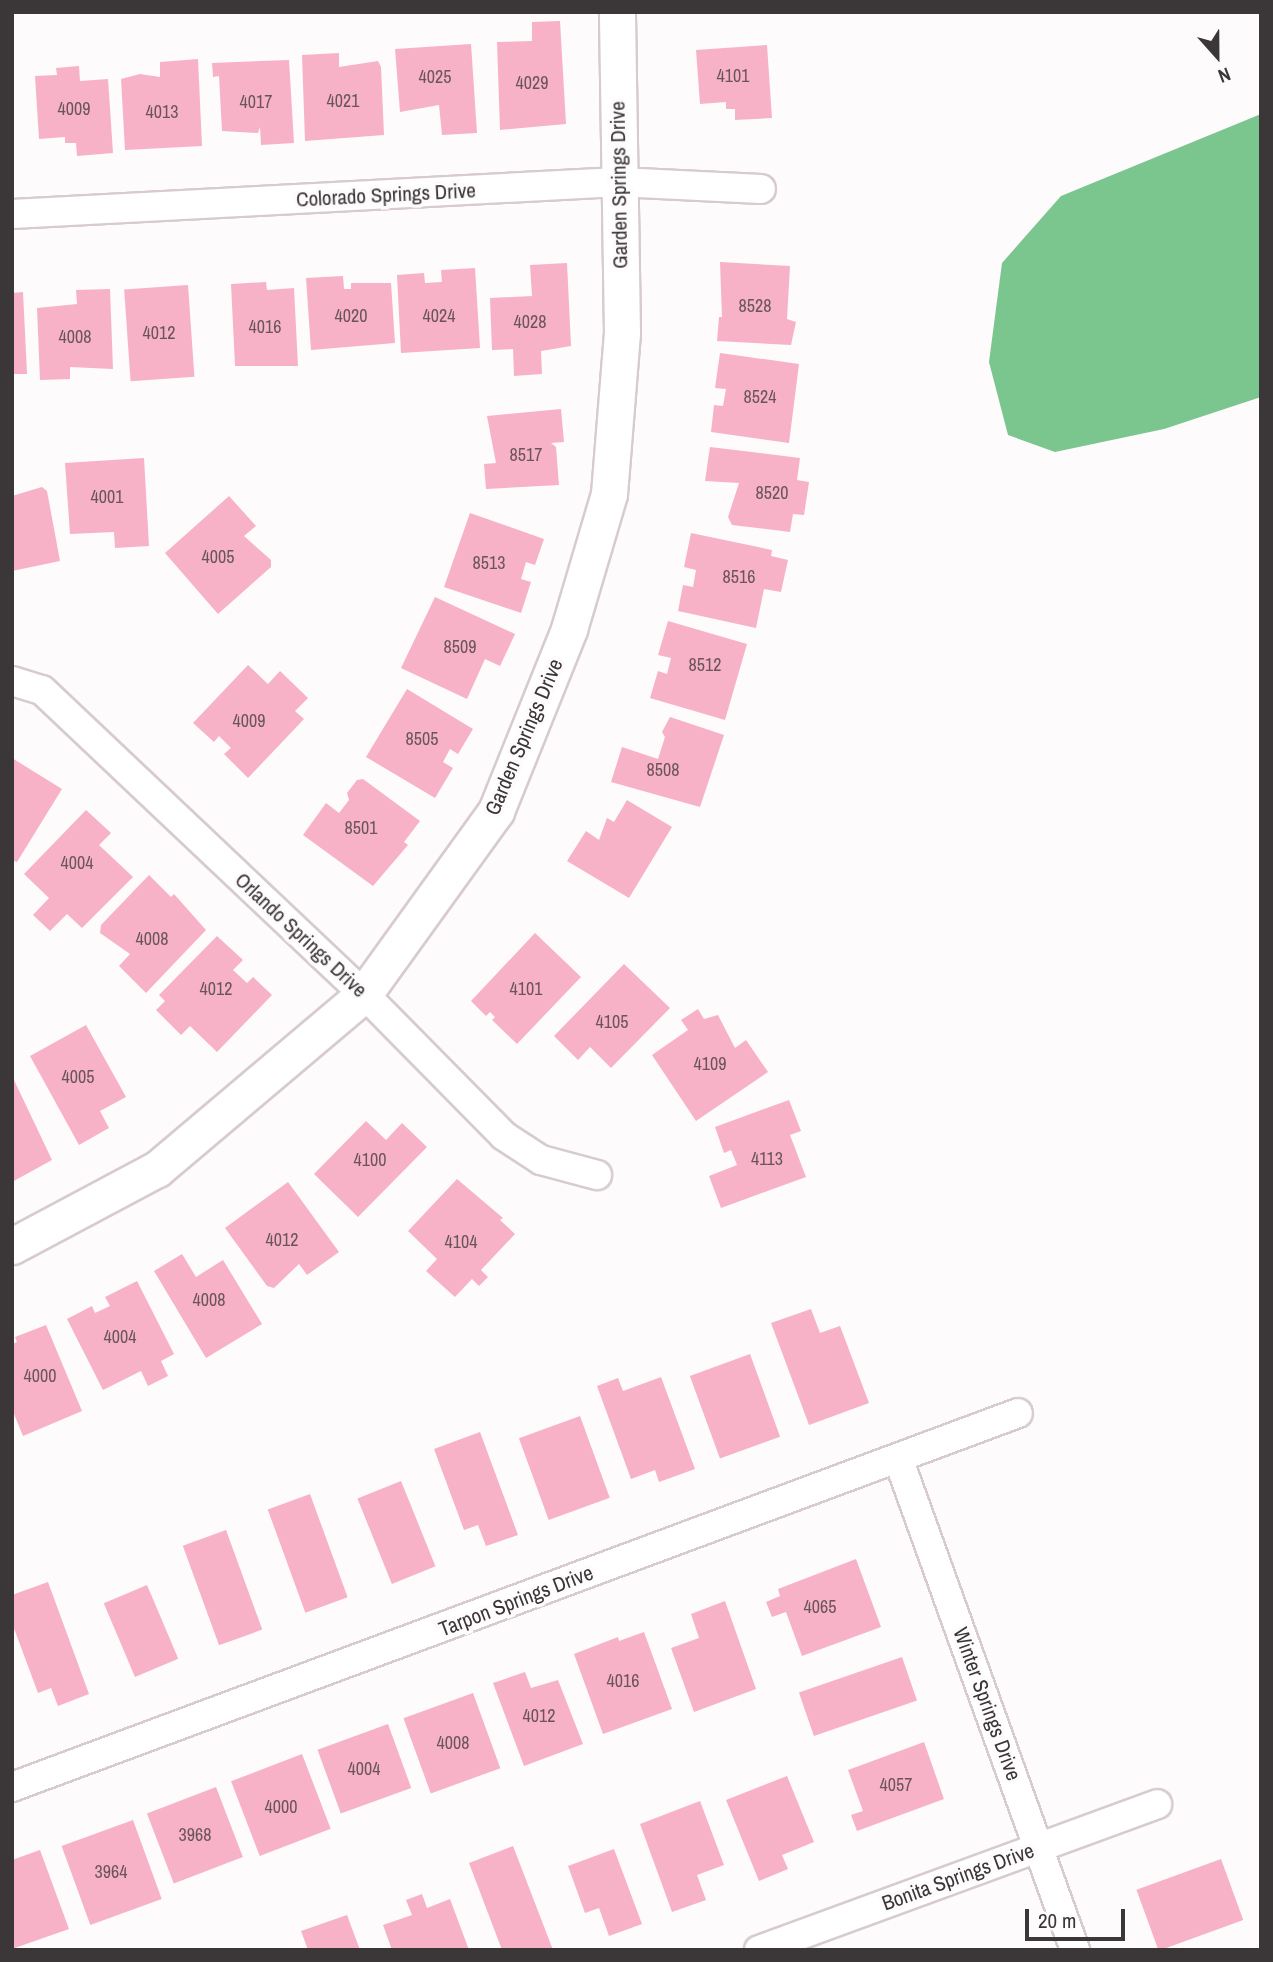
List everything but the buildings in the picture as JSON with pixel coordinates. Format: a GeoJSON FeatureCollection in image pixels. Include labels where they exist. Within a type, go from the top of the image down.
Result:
{"type":"FeatureCollection","features":[{"type":"Feature","properties":{"kind":"street","name":"Garden Springs Drive"},"geometry":{"type":"LineString","coordinates":[[12,1246],[157,1168],[364,994],[496,811],[569,629],[609,494],[621,333],[617,12]]}},
{"type":"Feature","properties":{"kind":"street","name":"Colorado Springs Drive"},"geometry":{"type":"LineString","coordinates":[[12,214],[618,183],[761,188]]}},
{"type":"Feature","properties":{"kind":"street","name":"Orlando Springs Drive"},"geometry":{"type":"LineString","coordinates":[[12,681],[42,690],[364,994],[504,1136],[541,1160],[597,1175]]}},
{"type":"Feature","properties":{"kind":"street","name":"Tarpon Springs Drive"},"geometry":{"type":"LineString","coordinates":[[12,1787],[1018,1413]]}},
{"type":"Feature","properties":{"kind":"street","name":"Winter Springs Drive"},"geometry":{"type":"LineString","coordinates":[[898,1458],[1074,1950]]}},
{"type":"Feature","properties":{"kind":"street","name":"Bonita Springs Drive"},"geometry":{"type":"LineString","coordinates":[[759,1950],[1157,1804]]}},
{"type":"Feature","properties":{"kind":"shaded area"},"geometry":{"type":"Polygon","coordinates":[[[1261,114],[1261,397],[1164,429],[1055,452],[1008,435],[989,362],[1002,263],[1061,196],[1261,114]]]}}]}
